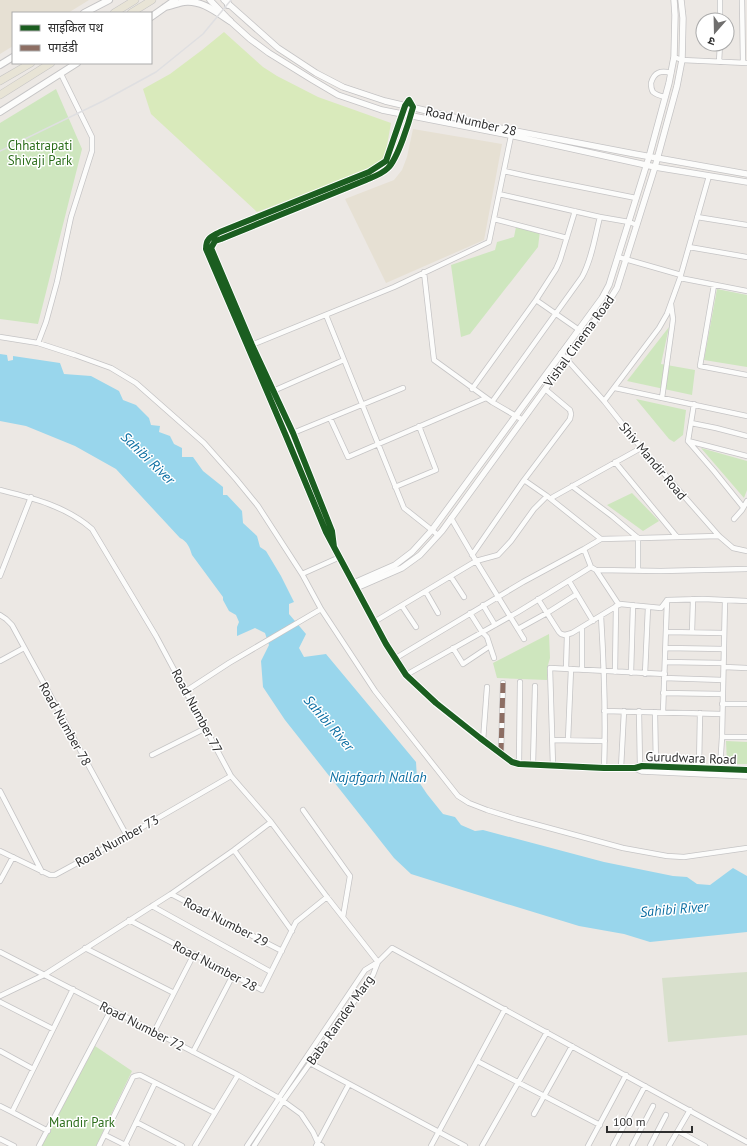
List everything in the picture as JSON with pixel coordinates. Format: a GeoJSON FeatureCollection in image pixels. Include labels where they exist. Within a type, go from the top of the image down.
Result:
{"type":"FeatureCollection","features":[{"type":"Feature","properties":{"kind":"main road"},"geometry":{"type":"LineString","coordinates":[[87,12],[108,0]]}},
{"type":"Feature","properties":{"kind":"main road"},"geometry":{"type":"LineString","coordinates":[[116,12],[135,0]]}},
{"type":"Feature","properties":{"kind":"main road"},"geometry":{"type":"LineString","coordinates":[[133,12],[152,0]]}},
{"type":"Feature","properties":{"kind":"main road"},"geometry":{"type":"LineString","coordinates":[[152,16],[175,0]]}},
{"type":"Feature","properties":{"kind":"main road"},"geometry":{"type":"LineString","coordinates":[[165,7],[183,2],[195,2],[207,6],[230,21]]}},
{"type":"Feature","properties":{"kind":"main road"},"geometry":{"type":"LineString","coordinates":[[0,65],[12,58]]}},
{"type":"Feature","properties":{"kind":"main road"},"geometry":{"type":"LineString","coordinates":[[0,81],[28,64]]}},
{"type":"Feature","properties":{"kind":"main road"},"geometry":{"type":"LineString","coordinates":[[0,95],[49,64]]}},
{"type":"Feature","properties":{"kind":"main road"},"geometry":{"type":"LineString","coordinates":[[0,112],[75,64]]}},
{"type":"Feature","properties":{"kind":"street","name":"Road Number 28"},"geometry":{"type":"LineString","coordinates":[[210,0],[250,39],[269,53],[338,95],[382,110],[655,167],[747,182]]}},
{"type":"Feature","properties":{"kind":"street","name":"Vishal Cinema Road"},"geometry":{"type":"LineString","coordinates":[[355,586],[395,565],[412,552],[432,530],[602,298],[609,284],[618,257],[649,157],[671,73],[674,57],[674,0]]}},
{"type":"Feature","properties":{"kind":"street","name":"Vishal Cinema Road"},"geometry":{"type":"LineString","coordinates":[[355,586],[402,568],[420,554],[438,535],[567,360],[617,288],[655,167],[677,86],[682,60],[682,0]]}},
{"type":"Feature","properties":{"kind":"street"},"geometry":{"type":"LineString","coordinates":[[720,0],[720,12]]}},
{"type":"Feature","properties":{"kind":"street"},"geometry":{"type":"LineString","coordinates":[[674,57],[682,60],[745,63],[742,0]]}},
{"type":"Feature","properties":{"kind":"street"},"geometry":{"type":"LineString","coordinates":[[226,2],[275,46],[316,73],[343,87],[405,106],[386,161],[369,172],[307,201]]}},
{"type":"Feature","properties":{"kind":"street"},"geometry":{"type":"LineString","coordinates":[[269,53],[275,46]]}},
{"type":"Feature","properties":{"kind":"street"},"geometry":{"type":"LineString","coordinates":[[719,62],[720,52]]}},
{"type":"Feature","properties":{"kind":"street"},"geometry":{"type":"LineString","coordinates":[[665,97],[654,93],[651,85],[653,76],[661,72],[671,73]]}},
{"type":"Feature","properties":{"kind":"street"},"geometry":{"type":"LineString","coordinates":[[38,343],[46,322],[57,282],[71,217],[92,151],[92,137],[60,74]]}},
{"type":"Feature","properties":{"kind":"street","name":"Road Number 28"},"geometry":{"type":"LineString","coordinates":[[405,106],[409,100],[413,107],[500,128],[649,157],[747,174]]}},
{"type":"Feature","properties":{"kind":"street"},"geometry":{"type":"LineString","coordinates":[[413,107],[395,157],[387,169],[380,174],[208,239],[206,249],[222,280],[250,346],[326,532],[386,644],[406,675],[436,703],[483,741],[512,762],[519,764],[604,768],[637,767],[639,711]]}},
{"type":"Feature","properties":{"kind":"street"},"geometry":{"type":"LineString","coordinates":[[250,346],[394,286],[489,242],[511,136]]}},
{"type":"Feature","properties":{"kind":"street"},"geometry":{"type":"LineString","coordinates":[[382,163],[387,169]]}},
{"type":"Feature","properties":{"kind":"street"},"geometry":{"type":"LineString","coordinates":[[504,171],[636,198]]}},
{"type":"Feature","properties":{"kind":"street"},"geometry":{"type":"LineString","coordinates":[[604,401],[659,328],[667,314],[689,247],[709,176]]}},
{"type":"Feature","properties":{"kind":"street"},"geometry":{"type":"LineString","coordinates":[[499,194],[637,225]]}},
{"type":"Feature","properties":{"kind":"street"},"geometry":{"type":"LineString","coordinates":[[472,389],[536,300],[556,269],[575,211]]}},
{"type":"Feature","properties":{"kind":"street"},"geometry":{"type":"LineString","coordinates":[[492,402],[586,271],[600,217]]}},
{"type":"Feature","properties":{"kind":"street"},"geometry":{"type":"LineString","coordinates":[[697,217],[747,225]]}},
{"type":"Feature","properties":{"kind":"street"},"geometry":{"type":"LineString","coordinates":[[494,219],[567,238]]}},
{"type":"Feature","properties":{"kind":"street"},"geometry":{"type":"LineString","coordinates":[[689,247],[747,257]]}},
{"type":"Feature","properties":{"kind":"street"},"geometry":{"type":"LineString","coordinates":[[618,257],[714,285],[747,291]]}},
{"type":"Feature","properties":{"kind":"street"},"geometry":{"type":"LineString","coordinates":[[424,272],[434,360],[472,389],[523,420]]}},
{"type":"Feature","properties":{"kind":"street"},"geometry":{"type":"LineString","coordinates":[[714,285],[700,366],[747,375]]}},
{"type":"Feature","properties":{"kind":"street"},"geometry":{"type":"LineString","coordinates":[[536,300],[585,334]]}},
{"type":"Feature","properties":{"kind":"street"},"geometry":{"type":"LineString","coordinates":[[662,398],[673,319],[671,304]]}},
{"type":"Feature","properties":{"kind":"street"},"geometry":{"type":"LineString","coordinates":[[326,315],[404,508],[438,535]]}},
{"type":"Feature","properties":{"kind":"street"},"geometry":{"type":"LineString","coordinates":[[0,337],[38,343],[111,368],[136,383],[204,443],[258,506],[302,574],[321,608],[375,691],[458,796],[469,803],[509,817],[622,848],[667,856],[684,857],[747,848]]}},
{"type":"Feature","properties":{"kind":"street"},"geometry":{"type":"LineString","coordinates":[[250,346],[293,434],[332,530],[334,547]]}},
{"type":"Feature","properties":{"kind":"street","name":"Shiv Mandir Road"},"geometry":{"type":"LineString","coordinates":[[561,353],[604,401],[640,448],[718,536],[733,548],[747,551]]}},
{"type":"Feature","properties":{"kind":"street"},"geometry":{"type":"LineString","coordinates":[[273,391],[344,360]]}},
{"type":"Feature","properties":{"kind":"street"},"geometry":{"type":"LineString","coordinates":[[293,434],[403,388]]}},
{"type":"Feature","properties":{"kind":"street"},"geometry":{"type":"LineString","coordinates":[[615,388],[747,416]]}},
{"type":"Feature","properties":{"kind":"street"},"geometry":{"type":"LineString","coordinates":[[472,555],[524,480],[570,419],[570,410],[545,389]]}},
{"type":"Feature","properties":{"kind":"street"},"geometry":{"type":"LineString","coordinates":[[330,418],[348,457],[486,398]]}},
{"type":"Feature","properties":{"kind":"street"},"geometry":{"type":"LineString","coordinates":[[688,441],[694,404]]}},
{"type":"Feature","properties":{"kind":"street"},"geometry":{"type":"LineString","coordinates":[[691,423],[747,436]]}},
{"type":"Feature","properties":{"kind":"street"},"geometry":{"type":"LineString","coordinates":[[395,486],[436,470],[419,426]]}},
{"type":"Feature","properties":{"kind":"street"},"geometry":{"type":"LineString","coordinates":[[688,441],[747,456]]}},
{"type":"Feature","properties":{"kind":"street"},"geometry":{"type":"LineString","coordinates":[[688,441],[743,507]]}},
{"type":"Feature","properties":{"kind":"street"},"geometry":{"type":"LineString","coordinates":[[553,497],[640,448]]}},
{"type":"Feature","properties":{"kind":"street"},"geometry":{"type":"LineString","coordinates":[[615,462],[677,537]]}},
{"type":"Feature","properties":{"kind":"street"},"geometry":{"type":"LineString","coordinates":[[524,480],[547,496],[601,539]]}},
{"type":"Feature","properties":{"kind":"street"},"geometry":{"type":"LineString","coordinates":[[572,486],[638,538],[638,571]]}},
{"type":"Feature","properties":{"kind":"street","name":"Road Number 77"},"geometry":{"type":"LineString","coordinates":[[0,490],[31,497],[68,512],[81,519],[92,529],[156,636],[231,776],[271,822],[378,962]]}},
{"type":"Feature","properties":{"kind":"street"},"geometry":{"type":"LineString","coordinates":[[374,622],[476,561],[498,555],[547,496]]}},
{"type":"Feature","properties":{"kind":"street"},"geometry":{"type":"LineString","coordinates":[[0,576],[31,497]]}},
{"type":"Feature","properties":{"kind":"street"},"geometry":{"type":"LineString","coordinates":[[734,519],[747,501]]}},
{"type":"Feature","properties":{"kind":"street"},"geometry":{"type":"LineString","coordinates":[[451,518],[524,639]]}},
{"type":"Feature","properties":{"kind":"street"},"geometry":{"type":"LineString","coordinates":[[396,658],[523,582],[601,539],[718,536]]}},
{"type":"Feature","properties":{"kind":"street"},"geometry":{"type":"LineString","coordinates":[[584,549],[594,568],[618,605],[615,672]]}},
{"type":"Feature","properties":{"kind":"street"},"geometry":{"type":"LineString","coordinates":[[302,574],[340,557]]}},
{"type":"Feature","properties":{"kind":"street"},"geometry":{"type":"LineString","coordinates":[[406,675],[495,625],[570,580],[594,568],[638,571],[747,569]]}},
{"type":"Feature","properties":{"kind":"street"},"geometry":{"type":"LineString","coordinates":[[451,576],[464,596]]}},
{"type":"Feature","properties":{"kind":"street"},"geometry":{"type":"LineString","coordinates":[[570,580],[593,621]]}},
{"type":"Feature","properties":{"kind":"street"},"geometry":{"type":"LineString","coordinates":[[426,592],[438,613]]}},
{"type":"Feature","properties":{"kind":"street"},"geometry":{"type":"LineString","coordinates":[[518,629],[548,613],[577,594]]}},
{"type":"Feature","properties":{"kind":"street"},"geometry":{"type":"LineString","coordinates":[[538,599],[561,634],[567,635],[582,628],[618,605],[661,608],[667,600]]}},
{"type":"Feature","properties":{"kind":"street"},"geometry":{"type":"LineString","coordinates":[[692,632],[693,599]]}},
{"type":"Feature","properties":{"kind":"street"},"geometry":{"type":"LineString","coordinates":[[667,600],[693,599],[747,601]]}},
{"type":"Feature","properties":{"kind":"street"},"geometry":{"type":"LineString","coordinates":[[663,712],[667,600]]}},
{"type":"Feature","properties":{"kind":"street"},"geometry":{"type":"LineString","coordinates":[[720,769],[725,600]]}},
{"type":"Feature","properties":{"kind":"street"},"geometry":{"type":"LineString","coordinates":[[484,605],[495,625]]}},
{"type":"Feature","properties":{"kind":"street"},"geometry":{"type":"LineString","coordinates":[[630,673],[633,605]]}},
{"type":"Feature","properties":{"kind":"street"},"geometry":{"type":"LineString","coordinates":[[402,606],[416,627]]}},
{"type":"Feature","properties":{"kind":"street"},"geometry":{"type":"LineString","coordinates":[[645,674],[648,607]]}},
{"type":"Feature","properties":{"kind":"street"},"geometry":{"type":"LineString","coordinates":[[186,691],[229,663],[310,616],[321,608]]}},
{"type":"Feature","properties":{"kind":"street"},"geometry":{"type":"LineString","coordinates":[[470,613],[487,637],[494,658]]}},
{"type":"Feature","properties":{"kind":"street","name":"Road Number 78"},"geometry":{"type":"LineString","coordinates":[[0,614],[12,625],[127,836]]}},
{"type":"Feature","properties":{"kind":"street"},"geometry":{"type":"LineString","coordinates":[[601,616],[604,671],[604,768]]}},
{"type":"Feature","properties":{"kind":"street"},"geometry":{"type":"LineString","coordinates":[[582,628],[582,670]]}},
{"type":"Feature","properties":{"kind":"street"},"geometry":{"type":"LineString","coordinates":[[666,632],[724,633]]}},
{"type":"Feature","properties":{"kind":"street"},"geometry":{"type":"LineString","coordinates":[[567,635],[569,669],[568,740]]}},
{"type":"Feature","properties":{"kind":"street"},"geometry":{"type":"LineString","coordinates":[[453,648],[463,664],[490,646]]}},
{"type":"Feature","properties":{"kind":"street"},"geometry":{"type":"LineString","coordinates":[[0,661],[24,648]]}},
{"type":"Feature","properties":{"kind":"street"},"geometry":{"type":"LineString","coordinates":[[666,648],[724,649]]}},
{"type":"Feature","properties":{"kind":"street"},"geometry":{"type":"LineString","coordinates":[[665,662],[724,665],[747,668]]}},
{"type":"Feature","properties":{"kind":"street"},"geometry":{"type":"LineString","coordinates":[[553,766],[550,668],[723,680]]}},
{"type":"Feature","properties":{"kind":"street"},"geometry":{"type":"LineString","coordinates":[[519,764],[520,682]]}},
{"type":"Feature","properties":{"kind":"street"},"geometry":{"type":"LineString","coordinates":[[501,753],[503,683]]}},
{"type":"Feature","properties":{"kind":"street"},"geometry":{"type":"LineString","coordinates":[[533,765],[535,686]]}},
{"type":"Feature","properties":{"kind":"street"},"geometry":{"type":"LineString","coordinates":[[483,741],[486,687]]}},
{"type":"Feature","properties":{"kind":"street"},"geometry":{"type":"LineString","coordinates":[[663,693],[722,694]]}},
{"type":"Feature","properties":{"kind":"street"},"geometry":{"type":"LineString","coordinates":[[722,704],[747,704]]}},
{"type":"Feature","properties":{"kind":"street"},"geometry":{"type":"LineString","coordinates":[[604,711],[722,714]]}},
{"type":"Feature","properties":{"kind":"street"},"geometry":{"type":"LineString","coordinates":[[621,768],[624,711]]}},
{"type":"Feature","properties":{"kind":"street"},"geometry":{"type":"LineString","coordinates":[[655,712],[656,766]]}},
{"type":"Feature","properties":{"kind":"street"},"geometry":{"type":"LineString","coordinates":[[699,768],[700,713]]}},
{"type":"Feature","properties":{"kind":"street"},"geometry":{"type":"LineString","coordinates":[[152,755],[206,728]]}},
{"type":"Feature","properties":{"kind":"street"},"geometry":{"type":"LineString","coordinates":[[722,737],[747,737]]}},
{"type":"Feature","properties":{"kind":"street"},"geometry":{"type":"LineString","coordinates":[[552,740],[605,741]]}},
{"type":"Feature","properties":{"kind":"street","name":"Gurudwara Road"},"geometry":{"type":"LineString","coordinates":[[637,767],[656,766],[747,770]]}},
{"type":"Feature","properties":{"kind":"street","name":"Gurudwara Road"},"geometry":{"type":"LineString","coordinates":[[637,767],[642,771],[747,776]]}},
{"type":"Feature","properties":{"kind":"street","name":"Road Number 73"},"geometry":{"type":"LineString","coordinates":[[0,851],[42,872],[55,875],[127,836],[231,776]]}},
{"type":"Feature","properties":{"kind":"street"},"geometry":{"type":"LineString","coordinates":[[0,791],[42,872]]}},
{"type":"Feature","properties":{"kind":"street"},"geometry":{"type":"LineString","coordinates":[[303,810],[350,876],[343,917]]}},
{"type":"Feature","properties":{"kind":"street"},"geometry":{"type":"LineString","coordinates":[[0,996],[44,974],[171,894],[271,822]]}},
{"type":"Feature","properties":{"kind":"street"},"geometry":{"type":"LineString","coordinates":[[234,850],[292,931]]}},
{"type":"Feature","properties":{"kind":"street"},"geometry":{"type":"LineString","coordinates":[[0,881],[13,857]]}},
{"type":"Feature","properties":{"kind":"street","name":"Road Number 29"},"geometry":{"type":"LineString","coordinates":[[171,894],[282,951]]}},
{"type":"Feature","properties":{"kind":"street","name":"Road Number 28"},"geometry":{"type":"LineString","coordinates":[[130,920],[262,990],[296,922],[327,897]]}},
{"type":"Feature","properties":{"kind":"street"},"geometry":{"type":"LineString","coordinates":[[152,906],[271,972]]}},
{"type":"Feature","properties":{"kind":"street"},"geometry":{"type":"LineString","coordinates":[[85,948],[174,993]]}},
{"type":"Feature","properties":{"kind":"street"},"geometry":{"type":"LineString","coordinates":[[378,962],[392,948],[747,1142]]}},
{"type":"Feature","properties":{"kind":"street","name":"Road Number 72"},"geometry":{"type":"LineString","coordinates":[[0,952],[279,1098],[301,1114],[313,1132],[317,1144]]}},
{"type":"Feature","properties":{"kind":"street"},"geometry":{"type":"LineString","coordinates":[[154,1032],[194,954]]}},
{"type":"Feature","properties":{"kind":"street","name":"Baba Ramdev Marg"},"geometry":{"type":"LineString","coordinates":[[254,1146],[283,1101],[372,975],[378,962]]}},
{"type":"Feature","properties":{"kind":"street","name":"Baba Ramdev Marg"},"geometry":{"type":"LineString","coordinates":[[247,1146],[365,970],[378,962]]}},
{"type":"Feature","properties":{"kind":"street"},"geometry":{"type":"LineString","coordinates":[[193,1052],[233,975]]}},
{"type":"Feature","properties":{"kind":"street"},"geometry":{"type":"LineString","coordinates":[[12,1112],[73,990]]}},
{"type":"Feature","properties":{"kind":"street"},"geometry":{"type":"LineString","coordinates":[[0,1002],[53,1029]]}},
{"type":"Feature","properties":{"kind":"street"},"geometry":{"type":"LineString","coordinates":[[431,1146],[505,1009]]}},
{"type":"Feature","properties":{"kind":"street"},"geometry":{"type":"LineString","coordinates":[[39,1146],[111,1010]]}},
{"type":"Feature","properties":{"kind":"street"},"geometry":{"type":"LineString","coordinates":[[482,1146],[546,1032]]}},
{"type":"Feature","properties":{"kind":"street"},"geometry":{"type":"LineString","coordinates":[[534,1114],[572,1046]]}},
{"type":"Feature","properties":{"kind":"street"},"geometry":{"type":"LineString","coordinates":[[0,1051],[33,1069]]}},
{"type":"Feature","properties":{"kind":"street"},"geometry":{"type":"LineString","coordinates":[[477,1061],[600,1125]]}},
{"type":"Feature","properties":{"kind":"street"},"geometry":{"type":"LineString","coordinates":[[310,1063],[465,1146]]}},
{"type":"Feature","properties":{"kind":"street"},"geometry":{"type":"LineString","coordinates":[[99,1146],[133,1077],[135,1076],[140,1075],[215,1113]]}},
{"type":"Feature","properties":{"kind":"street"},"geometry":{"type":"LineString","coordinates":[[588,1146],[626,1075]]}},
{"type":"Feature","properties":{"kind":"street"},"geometry":{"type":"LineString","coordinates":[[195,1146],[238,1076]]}},
{"type":"Feature","properties":{"kind":"street"},"geometry":{"type":"LineString","coordinates":[[105,1134],[126,1146],[155,1083]]}},
{"type":"Feature","properties":{"kind":"street"},"geometry":{"type":"LineString","coordinates":[[322,1146],[317,1144],[349,1084]]}},
{"type":"Feature","properties":{"kind":"street"},"geometry":{"type":"LineString","coordinates":[[613,1146],[645,1086]]}},
{"type":"Feature","properties":{"kind":"street"},"geometry":{"type":"LineString","coordinates":[[0,1106],[48,1131]]}},
{"type":"Feature","properties":{"kind":"street"},"geometry":{"type":"LineString","coordinates":[[632,1146],[653,1106]]}},
{"type":"Feature","properties":{"kind":"street"},"geometry":{"type":"LineString","coordinates":[[670,1146],[690,1110]]}},
{"type":"Feature","properties":{"kind":"street"},"geometry":{"type":"LineString","coordinates":[[650,1146],[666,1116]]}},
{"type":"Feature","properties":{"kind":"street"},"geometry":{"type":"LineString","coordinates":[[136,1122],[182,1146]]}},
{"type":"Feature","properties":{"kind":"street"},"geometry":{"type":"LineString","coordinates":[[678,1131],[705,1146]]}},
{"type":"Feature","properties":{"kind":"street"},"geometry":{"type":"LineString","coordinates":[[0,1139],[14,1146]]}},
{"type":"Feature","properties":{"kind":"shaded area"},"geometry":{"type":"Polygon","coordinates":[[[0,0],[89,0],[70,12],[12,12],[12,47],[0,54],[0,0]]]}},
{"type":"Feature","properties":{"kind":"shaded area"},"geometry":{"type":"Polygon","coordinates":[[[413,129],[502,144],[484,240],[386,283],[345,199],[394,180],[402,170],[407,157],[413,129]]]}},
{"type":"Feature","properties":{"kind":"green space"},"geometry":{"type":"Polygon","coordinates":[[[224,32],[263,67],[277,76],[318,97],[391,123],[385,157],[381,162],[368,169],[257,212],[151,114],[143,89],[170,74],[224,32]]]}},
{"type":"Feature","properties":{"kind":"green space","name":"Chhatrapati Shivaji Park"},"geometry":{"type":"Polygon","coordinates":[[[56,89],[82,149],[38,324],[0,319],[0,123],[56,89]]]}},
{"type":"Feature","properties":{"kind":"green space"},"geometry":{"type":"Polygon","coordinates":[[[516,227],[540,231],[538,247],[470,334],[461,337],[451,265],[495,250],[497,242],[514,237],[516,227]]]}},
{"type":"Feature","properties":{"kind":"green space"},"geometry":{"type":"Polygon","coordinates":[[[717,289],[747,295],[747,367],[704,360],[717,289]]]}},
{"type":"Feature","properties":{"kind":"green space"},"geometry":{"type":"Polygon","coordinates":[[[669,327],[661,364],[695,370],[692,395],[627,381],[669,327]]]}},
{"type":"Feature","properties":{"kind":"green space"},"geometry":{"type":"Polygon","coordinates":[[[636,399],[686,410],[683,435],[674,442],[669,439],[636,399]]]}},
{"type":"Feature","properties":{"kind":"green space"},"geometry":{"type":"Polygon","coordinates":[[[701,448],[747,461],[747,490],[744,498],[701,448]]]}},
{"type":"Feature","properties":{"kind":"green space"},"geometry":{"type":"Polygon","coordinates":[[[632,493],[659,521],[643,531],[607,505],[632,493]]]}},
{"type":"Feature","properties":{"kind":"green space"},"geometry":{"type":"Polygon","coordinates":[[[549,634],[550,658],[547,680],[497,678],[493,663],[549,634]]]}},
{"type":"Feature","properties":{"kind":"green space"},"geometry":{"type":"Polygon","coordinates":[[[726,741],[747,742],[747,764],[727,764],[726,741]]]}},
{"type":"Feature","properties":{"kind":"green space"},"geometry":{"type":"Polygon","coordinates":[[[747,972],[747,1035],[668,1042],[662,978],[747,972]]]}},
{"type":"Feature","properties":{"kind":"green space","name":"Mandir Park"},"geometry":{"type":"Polygon","coordinates":[[[95,1046],[132,1071],[96,1146],[42,1146],[95,1046]]]}},
{"type":"Feature","properties":{"kind":"water","name":"Najafgarh Nallah"},"geometry":{"type":"Polygon","coordinates":[[[0,354],[7,355],[8,361],[13,360],[13,356],[60,363],[64,374],[91,376],[119,391],[123,400],[136,405],[149,418],[151,425],[160,426],[159,432],[170,436],[174,444],[182,448],[182,457],[193,457],[203,471],[223,487],[223,495],[227,495],[242,511],[243,523],[257,536],[260,547],[266,551],[294,602],[289,604],[289,614],[306,634],[299,648],[304,657],[326,654],[416,762],[417,779],[443,814],[455,817],[461,825],[475,831],[483,830],[604,862],[673,876],[687,877],[697,884],[710,885],[733,868],[747,876],[747,932],[650,942],[624,934],[579,926],[411,874],[394,858],[285,720],[263,687],[261,661],[269,645],[265,633],[255,628],[237,636],[237,627],[239,622],[236,615],[229,611],[223,597],[192,555],[186,543],[116,469],[75,446],[26,426],[0,421],[0,354]]]}},
{"type":"Feature","properties":{"kind":"railway"},"geometry":{"type":"LineString","coordinates":[[0,151],[103,101],[156,72],[203,34],[231,0]]}},
{"type":"Feature","properties":{"kind":"marked path"},"geometry":{"type":"LineString","coordinates":[[501,753],[503,683]]}},
{"type":"Feature","properties":{"kind":"cycle path"},"geometry":{"type":"LineString","coordinates":[[334,547],[332,531],[293,433],[252,345],[211,248],[215,241],[372,178],[386,170],[396,156],[406,130],[413,107],[409,100],[405,106],[386,161],[369,172],[220,232],[210,238],[206,245],[206,249],[326,532],[334,547],[386,644],[406,675],[436,703],[512,762],[519,764],[604,768],[635,768],[642,766],[747,770]]}},
{"type":"Feature","properties":{"kind":"water label","name":"Sahibi River"},"geometry":{"type":"Point","coordinates":[148,458]}},
{"type":"Feature","properties":{"kind":"water label","name":"Sahibi River"},"geometry":{"type":"Point","coordinates":[329,723]}},
{"type":"Feature","properties":{"kind":"water label","name":"Sahibi River"},"geometry":{"type":"Point","coordinates":[674,909]}}]}
